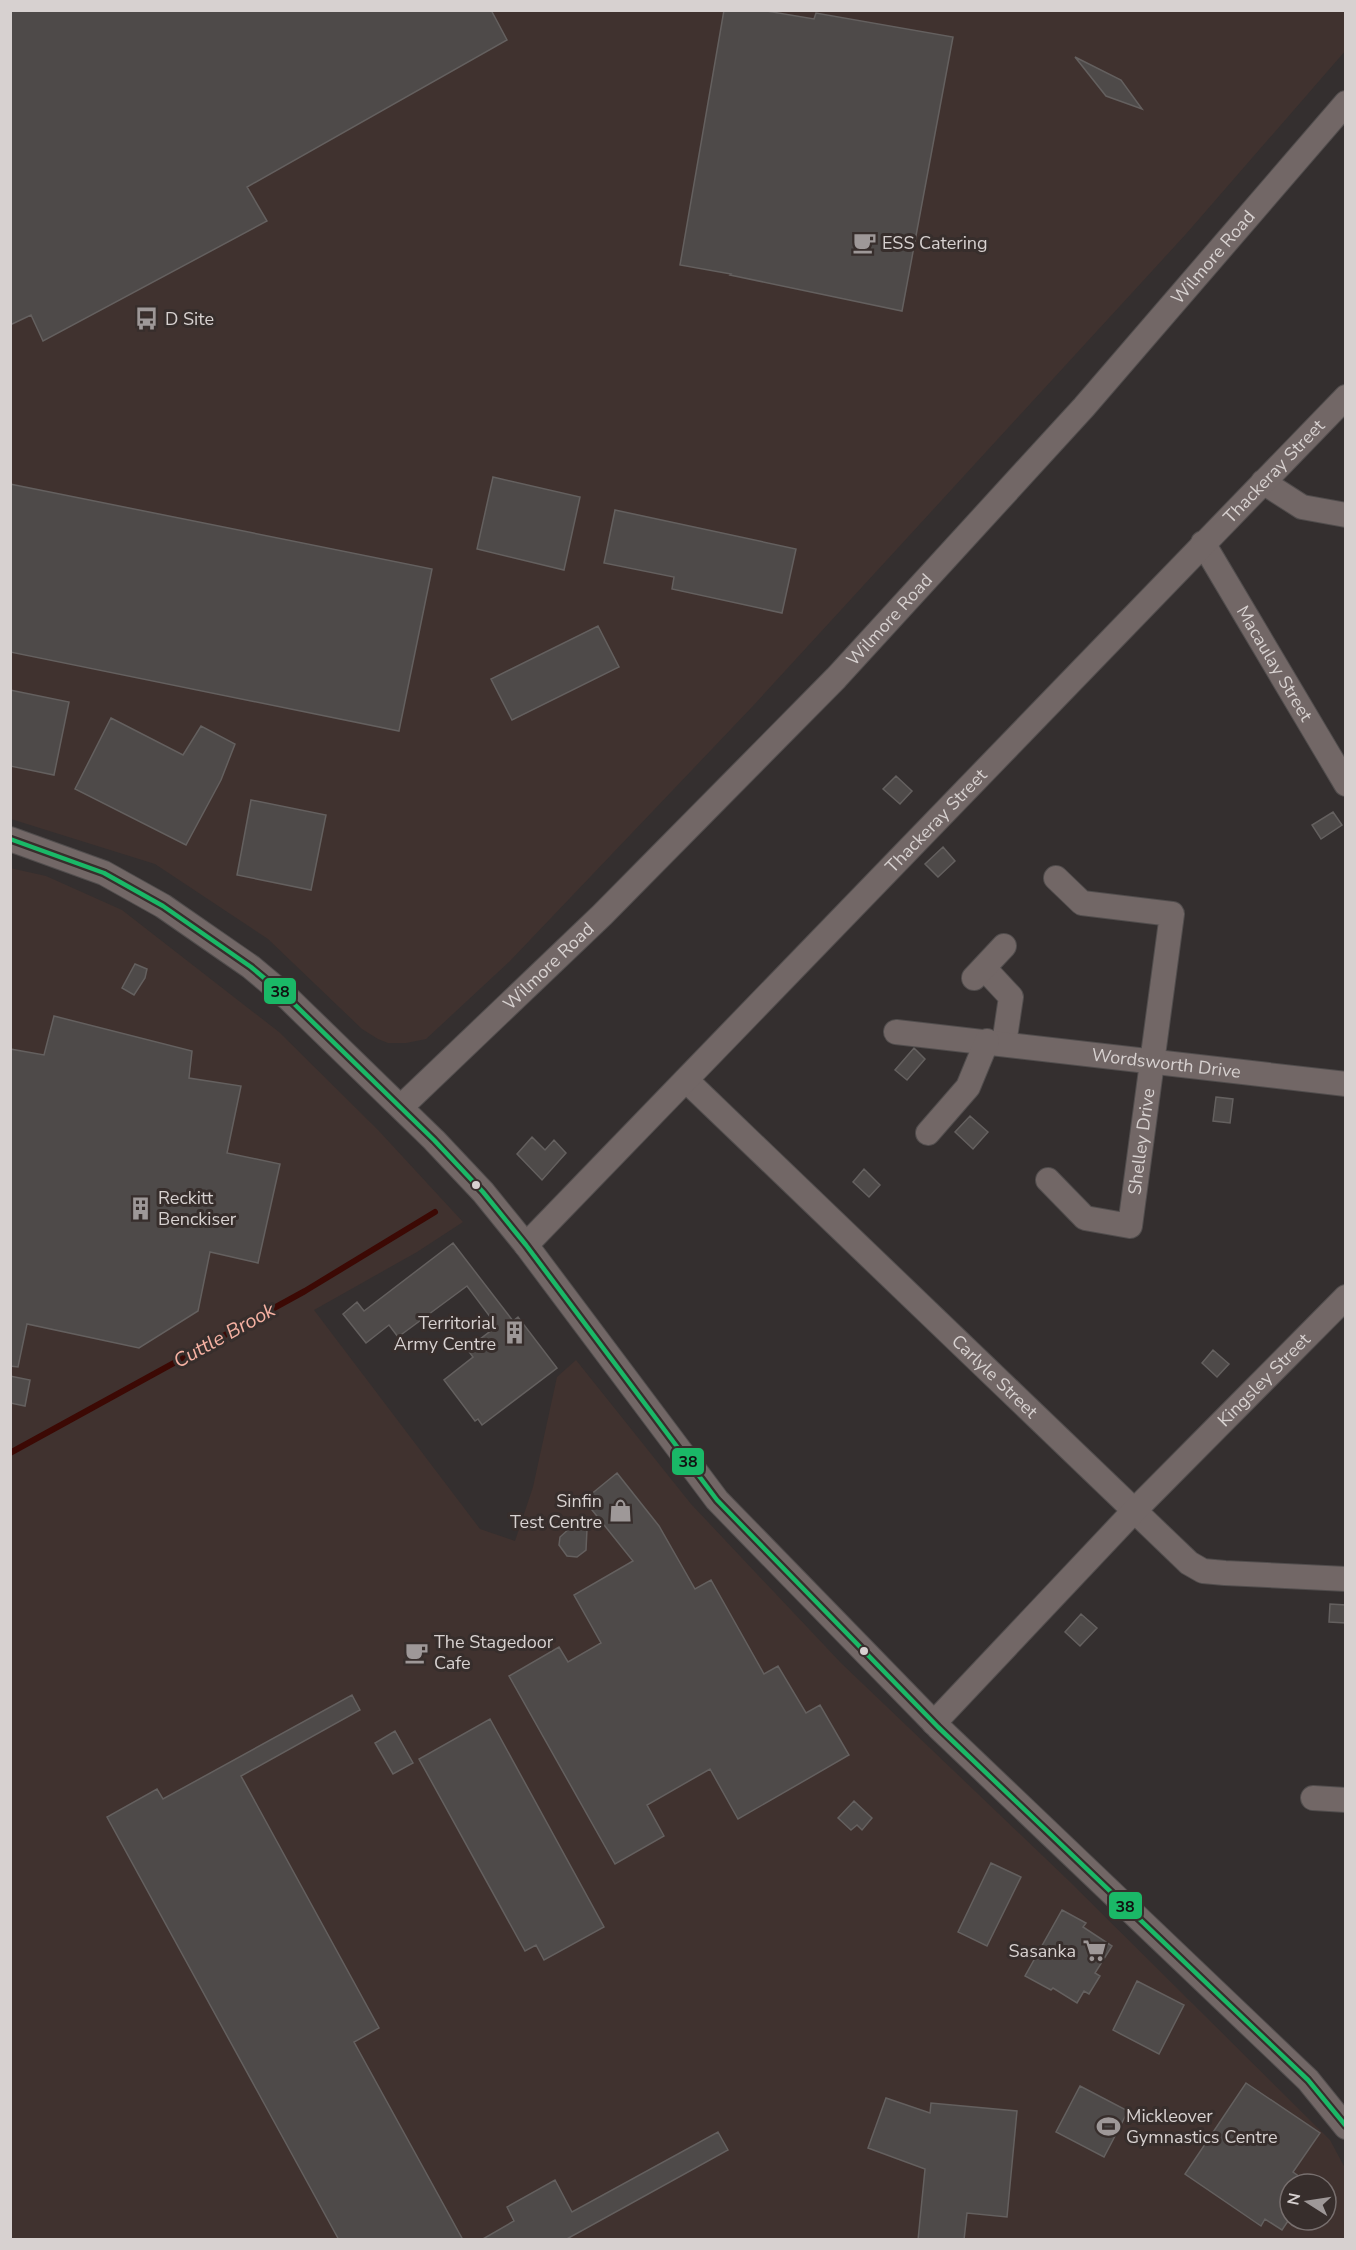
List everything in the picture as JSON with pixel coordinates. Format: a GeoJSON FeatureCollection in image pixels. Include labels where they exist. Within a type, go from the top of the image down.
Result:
{"type":"FeatureCollection","features":[{"type":"Feature","properties":{"kind":"street","name":"Wilmore Road"},"geometry":{"type":"LineString","coordinates":[[401,1107],[602,915],[836,678],[1084,407],[1346,103]]}},
{"type":"Feature","properties":{"kind":"street","name":"Thackeray Street"},"geometry":{"type":"LineString","coordinates":[[526,1245],[1346,397]]}},
{"type":"Feature","properties":{"kind":"street"},"geometry":{"type":"LineString","coordinates":[[1263,482],[1302,507],[1346,515]]}},
{"type":"Feature","properties":{"kind":"street","name":"Macaulay Street"},"geometry":{"type":"LineString","coordinates":[[1203,543],[1346,784]]}},
{"type":"Feature","properties":{"kind":"street"},"geometry":{"type":"LineString","coordinates":[[10,839],[104,873],[191,924],[251,967],[288,998],[401,1107],[483,1192],[526,1245],[717,1500],[934,1723],[1308,2080],[1346,2127]]}},
{"type":"Feature","properties":{"kind":"street","name":"Shelley Drive"},"geometry":{"type":"LineString","coordinates":[[1048,1180],[1085,1218],[1130,1226],[1172,914],[1082,903],[1056,878]]}},
{"type":"Feature","properties":{"kind":"street"},"geometry":{"type":"LineString","coordinates":[[928,1133],[968,1087],[996,1042],[1011,997],[978,974],[1004,946]]}},
{"type":"Feature","properties":{"kind":"street","name":"Wordsworth Drive"},"geometry":{"type":"LineString","coordinates":[[896,1032],[1346,1084]]}},
{"type":"Feature","properties":{"kind":"street","name":"Carlyle Street"},"geometry":{"type":"LineString","coordinates":[[686,1080],[1189,1563],[1203,1571],[1346,1579]]}},
{"type":"Feature","properties":{"kind":"street","name":"Kingsley Street"},"geometry":{"type":"LineString","coordinates":[[934,1723],[1134,1511],[1346,1297]]}},
{"type":"Feature","properties":{"kind":"street"},"geometry":{"type":"LineString","coordinates":[[1313,1798],[1346,1800]]}},
{"type":"Feature","properties":{"kind":"shaded area"},"geometry":{"type":"Polygon","coordinates":[[[1345,10],[1346,50],[1186,234],[752,707],[510,961],[426,1039],[406,1043],[388,1043],[362,1029],[268,939],[155,864],[11,819],[10,11],[1345,10]]]}},
{"type":"Feature","properties":{"kind":"shaded area"},"geometry":{"type":"Polygon","coordinates":[[[10,868],[46,876],[122,910],[279,1032],[378,1130],[463,1222],[417,1252],[314,1310],[480,1529],[515,1541],[533,1487],[557,1377],[576,1360],[691,1504],[841,1663],[1068,1880],[1330,2140],[1345,2168],[1345,2239],[12,2239],[10,868]]]}},
{"type":"Feature","properties":{"kind":"building"},"geometry":{"type":"Polygon","coordinates":[[[10,10],[491,10],[507,40],[247,187],[267,221],[43,341],[31,315],[10,325],[10,10]]]}},
{"type":"Feature","properties":{"kind":"building"},"geometry":{"type":"Polygon","coordinates":[[[724,10],[761,10],[814,19],[816,13],[953,37],[902,311],[680,265],[724,10]]]}},
{"type":"Feature","properties":{"kind":"building"},"geometry":{"type":"Polygon","coordinates":[[[1075,57],[1121,80],[1142,109],[1106,96],[1075,57]]]}},
{"type":"Feature","properties":{"kind":"building"},"geometry":{"type":"Polygon","coordinates":[[[493,477],[580,497],[564,570],[477,549],[493,477]]]}},
{"type":"Feature","properties":{"kind":"building"},"geometry":{"type":"Polygon","coordinates":[[[10,484],[432,569],[399,731],[10,652],[10,484]]]}},
{"type":"Feature","properties":{"kind":"building"},"geometry":{"type":"Polygon","coordinates":[[[615,510],[796,549],[782,613],[672,589],[674,577],[604,563],[615,510]]]}},
{"type":"Feature","properties":{"kind":"building"},"geometry":{"type":"Polygon","coordinates":[[[598,626],[619,667],[512,720],[491,679],[598,626]]]}},
{"type":"Feature","properties":{"kind":"building"},"geometry":{"type":"Polygon","coordinates":[[[10,690],[69,702],[54,775],[10,766],[10,690]]]}},
{"type":"Feature","properties":{"kind":"building"},"geometry":{"type":"Polygon","coordinates":[[[111,718],[183,755],[201,726],[235,744],[221,780],[186,845],[75,789],[111,718]]]}},
{"type":"Feature","properties":{"kind":"building"},"geometry":{"type":"Polygon","coordinates":[[[896,776],[912,791],[900,804],[883,789],[896,776]]]}},
{"type":"Feature","properties":{"kind":"building"},"geometry":{"type":"Polygon","coordinates":[[[251,800],[326,815],[311,890],[237,875],[251,800]]]}},
{"type":"Feature","properties":{"kind":"building"},"geometry":{"type":"Polygon","coordinates":[[[1333,812],[1342,825],[1321,839],[1312,825],[1333,812]]]}},
{"type":"Feature","properties":{"kind":"building"},"geometry":{"type":"Polygon","coordinates":[[[943,847],[955,861],[938,877],[925,864],[943,847]]]}},
{"type":"Feature","properties":{"kind":"building"},"geometry":{"type":"Polygon","coordinates":[[[135,964],[147,969],[145,978],[134,995],[122,988],[135,964]]]}},
{"type":"Feature","properties":{"kind":"building","name":"Reckitt Benckiser"},"geometry":{"type":"Polygon","coordinates":[[[54,1016],[192,1051],[189,1078],[241,1086],[227,1153],[280,1164],[258,1263],[210,1252],[198,1311],[139,1348],[27,1324],[18,1367],[10,1366],[10,1049],[44,1055],[54,1016]]]}},
{"type":"Feature","properties":{"kind":"building"},"geometry":{"type":"Polygon","coordinates":[[[914,1048],[925,1059],[907,1080],[895,1070],[914,1048]]]}},
{"type":"Feature","properties":{"kind":"building"},"geometry":{"type":"Polygon","coordinates":[[[1216,1097],[1233,1099],[1230,1123],[1213,1121],[1216,1097]]]}},
{"type":"Feature","properties":{"kind":"building"},"geometry":{"type":"Polygon","coordinates":[[[970,1116],[988,1132],[973,1149],[955,1132],[970,1116]]]}},
{"type":"Feature","properties":{"kind":"building"},"geometry":{"type":"Polygon","coordinates":[[[532,1137],[545,1150],[554,1140],[566,1153],[542,1180],[517,1154],[532,1137]]]}},
{"type":"Feature","properties":{"kind":"building"},"geometry":{"type":"Polygon","coordinates":[[[864,1169],[880,1185],[869,1197],[853,1182],[864,1169]]]}},
{"type":"Feature","properties":{"kind":"building","name":"Territorial Army Centre"},"geometry":{"type":"Polygon","coordinates":[[[453,1243],[513,1321],[518,1317],[557,1368],[482,1425],[478,1419],[475,1421],[444,1380],[473,1357],[467,1349],[497,1326],[467,1286],[398,1337],[389,1325],[366,1343],[343,1314],[357,1302],[364,1311],[453,1243]]]}},
{"type":"Feature","properties":{"kind":"building"},"geometry":{"type":"Polygon","coordinates":[[[1213,1350],[1229,1364],[1217,1377],[1202,1363],[1213,1350]]]}},
{"type":"Feature","properties":{"kind":"building"},"geometry":{"type":"Polygon","coordinates":[[[10,1376],[30,1380],[25,1406],[10,1403],[10,1376]]]}},
{"type":"Feature","properties":{"kind":"building"},"geometry":{"type":"Polygon","coordinates":[[[617,1473],[659,1526],[695,1589],[711,1580],[764,1674],[778,1666],[806,1713],[820,1705],[849,1755],[738,1819],[710,1769],[647,1805],[664,1836],[615,1864],[509,1676],[559,1647],[568,1662],[601,1643],[574,1595],[633,1561],[584,1500],[617,1473]]]}},
{"type":"Feature","properties":{"kind":"building"},"geometry":{"type":"Polygon","coordinates":[[[570,1528],[587,1529],[586,1550],[577,1557],[567,1556],[559,1545],[560,1537],[570,1528]]]}},
{"type":"Feature","properties":{"kind":"building"},"geometry":{"type":"Polygon","coordinates":[[[1330,1604],[1346,1605],[1346,1623],[1329,1622],[1330,1604]]]}},
{"type":"Feature","properties":{"kind":"building"},"geometry":{"type":"Polygon","coordinates":[[[1081,1614],[1097,1628],[1080,1646],[1065,1632],[1081,1614]]]}},
{"type":"Feature","properties":{"kind":"building"},"geometry":{"type":"Polygon","coordinates":[[[352,1695],[360,1710],[241,1776],[379,2028],[354,2042],[463,2240],[339,2240],[107,1817],[157,1789],[163,1799],[352,1695]]]}},
{"type":"Feature","properties":{"kind":"building"},"geometry":{"type":"Polygon","coordinates":[[[490,1719],[604,1927],[544,1960],[536,1945],[525,1951],[419,1759],[490,1719]]]}},
{"type":"Feature","properties":{"kind":"building"},"geometry":{"type":"Polygon","coordinates":[[[395,1731],[413,1763],[393,1774],[375,1743],[395,1731]]]}},
{"type":"Feature","properties":{"kind":"building"},"geometry":{"type":"Polygon","coordinates":[[[854,1801],[872,1818],[862,1830],[857,1825],[851,1830],[838,1818],[854,1801]]]}},
{"type":"Feature","properties":{"kind":"building"},"geometry":{"type":"Polygon","coordinates":[[[991,1863],[1021,1877],[987,1946],[958,1932],[991,1863]]]}},
{"type":"Feature","properties":{"kind":"building"},"geometry":{"type":"Polygon","coordinates":[[[1062,1910],[1086,1923],[1083,1927],[1112,1946],[1095,1973],[1100,1976],[1089,1994],[1084,1991],[1077,2003],[1053,1988],[1051,1990],[1025,1976],[1062,1910]]]}},
{"type":"Feature","properties":{"kind":"building"},"geometry":{"type":"Polygon","coordinates":[[[1137,1981],[1184,2005],[1159,2054],[1113,2030],[1137,1981]]]}},
{"type":"Feature","properties":{"kind":"building"},"geometry":{"type":"Polygon","coordinates":[[[1246,2083],[1320,2133],[1293,2172],[1278,2172],[1278,2227],[1265,2219],[1261,2226],[1185,2174],[1246,2083]]]}},
{"type":"Feature","properties":{"kind":"building"},"geometry":{"type":"Polygon","coordinates":[[[1080,2086],[1128,2111],[1104,2157],[1056,2132],[1080,2086]]]}},
{"type":"Feature","properties":{"kind":"building"},"geometry":{"type":"Polygon","coordinates":[[[886,2098],[930,2113],[931,2103],[1017,2111],[1007,2217],[967,2213],[964,2240],[918,2240],[925,2169],[868,2148],[886,2098]]]}},
{"type":"Feature","properties":{"kind":"building"},"geometry":{"type":"Polygon","coordinates":[[[718,2132],[728,2150],[565,2240],[481,2240],[514,2221],[507,2207],[555,2180],[572,2212],[718,2132]]]}},
{"type":"Feature","properties":{"kind":"waterway","name":"Cuttle Brook"},"geometry":{"type":"LineString","coordinates":[[10,1453],[305,1291],[435,1212]]}},
{"type":"Feature","properties":{"kind":"transit line","name":"38"},"geometry":{"type":"LineString","coordinates":[[10,839],[104,873],[163,906],[251,967],[288,998],[434,1140],[483,1192],[526,1245],[717,1500],[938,1727],[1308,2080],[1346,2126]]}},
{"type":"Feature","properties":{"kind":"place","name":"ESS Catering"},"geometry":{"type":"Point","coordinates":[864,243]}},
{"type":"Feature","properties":{"kind":"place","name":"D Site"},"geometry":{"type":"Point","coordinates":[147,319]}},
{"type":"Feature","properties":{"kind":"place","name":"Reckitt Benckiser"},"geometry":{"type":"Point","coordinates":[140,1208]}},
{"type":"Feature","properties":{"kind":"place","name":"Territorial Army Centre"},"geometry":{"type":"Point","coordinates":[514,1333]}},
{"type":"Feature","properties":{"kind":"place","name":"Sinfin Test Centre"},"geometry":{"type":"Point","coordinates":[620,1511]}},
{"type":"Feature","properties":{"kind":"place","name":"The Stagedoor Cafe"},"geometry":{"type":"Point","coordinates":[416,1652]}},
{"type":"Feature","properties":{"kind":"place","name":"Sasanka"},"geometry":{"type":"Point","coordinates":[1094,1951]}},
{"type":"Feature","properties":{"kind":"place","name":"Mickleover Gymnastics Centre"},"geometry":{"type":"Point","coordinates":[1108,2126]}}]}
